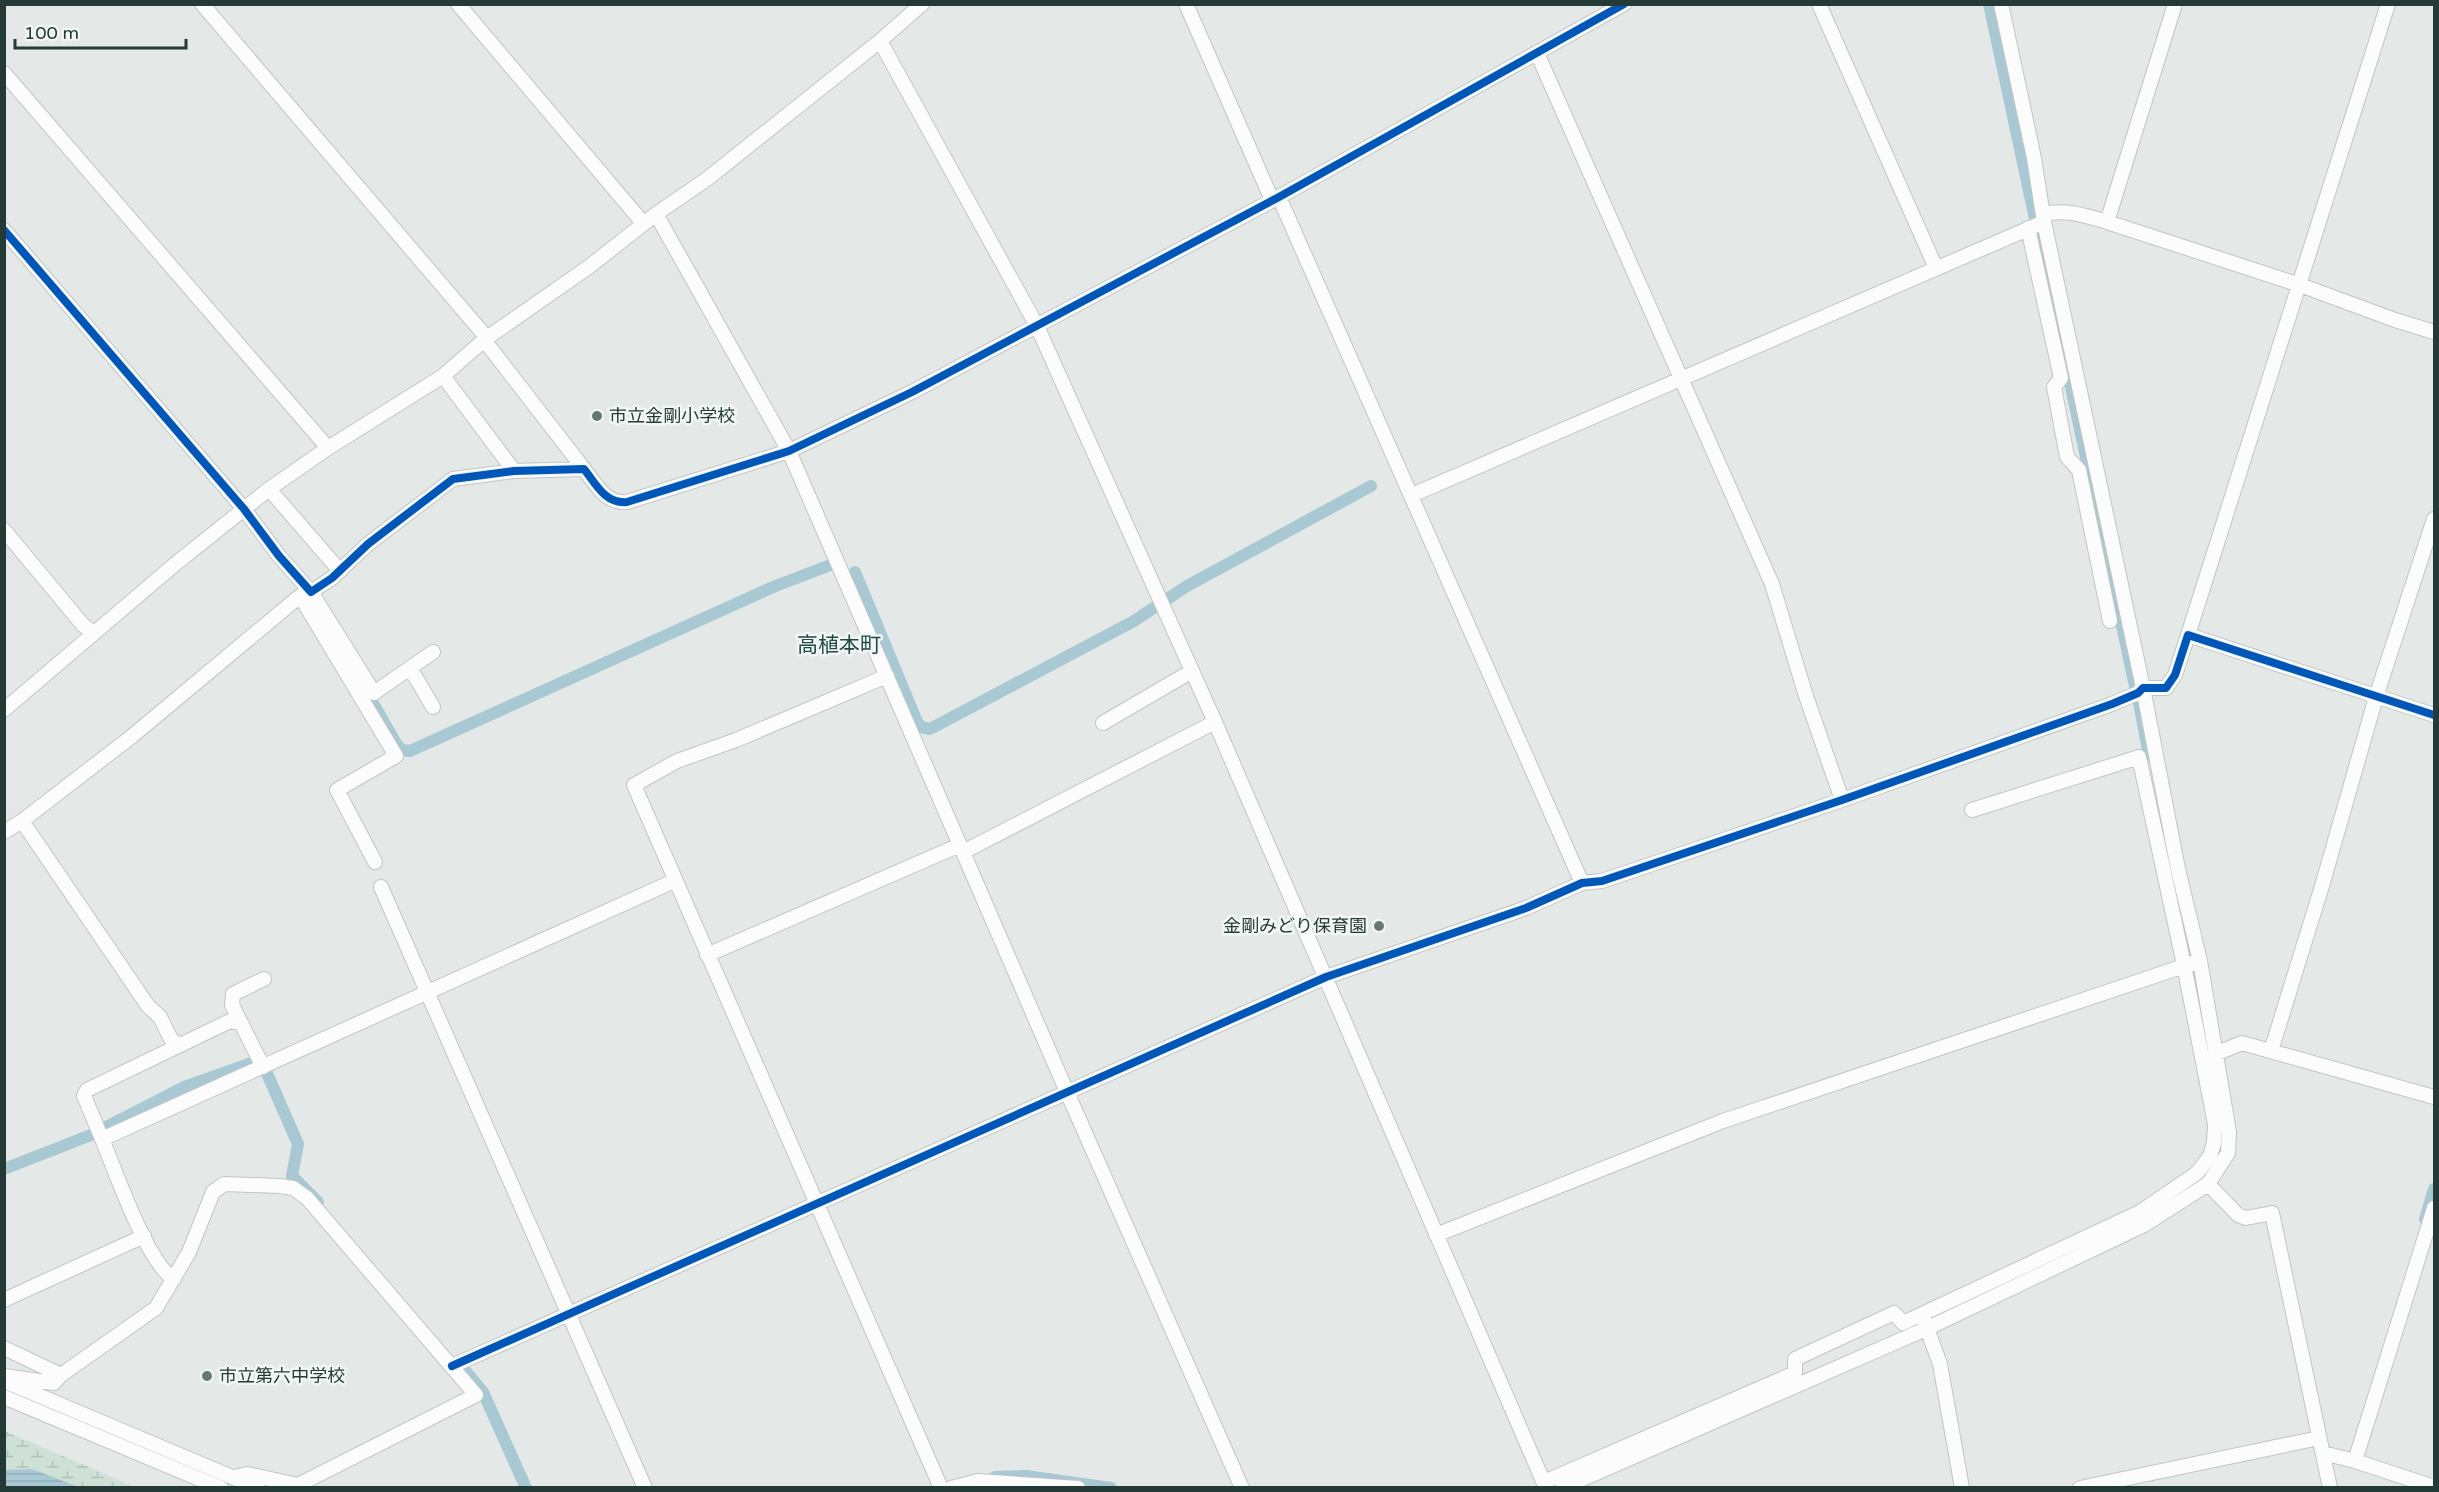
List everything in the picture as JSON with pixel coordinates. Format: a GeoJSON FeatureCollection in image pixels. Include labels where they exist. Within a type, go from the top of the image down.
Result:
{"type":"FeatureCollection","features":[{"type":"Feature","properties":{"kind":"street"},"geometry":{"type":"LineString","coordinates":[[202,4],[485,339],[609,500],[617,503],[627,502],[789,451],[912,392],[1275,198],[1624,4]]}},
{"type":"Feature","properties":{"kind":"street"},"geometry":{"type":"LineString","coordinates":[[458,4],[643,223]]}},
{"type":"Feature","properties":{"kind":"street"},"geometry":{"type":"LineString","coordinates":[[4,710],[268,489],[328,448],[443,376],[485,339],[590,266],[643,223],[707,179],[880,41],[922,4]]}},
{"type":"Feature","properties":{"kind":"street"},"geometry":{"type":"LineString","coordinates":[[1186,4],[1412,495],[1582,883]]}},
{"type":"Feature","properties":{"kind":"street"},"geometry":{"type":"LineString","coordinates":[[1819,4],[1936,268]]}},
{"type":"Feature","properties":{"kind":"street"},"geometry":{"type":"LineString","coordinates":[[880,41],[1037,326],[1215,722],[1545,1485],[1795,1373],[1795,1359],[1893,1313],[1903,1323],[1925,1322],[2140,1212],[2228,1153],[2229,1132],[2200,961],[2178,870],[2143,688],[2043,218],[2034,159],[2001,4]]}},
{"type":"Feature","properties":{"kind":"street"},"geometry":{"type":"LineString","coordinates":[[2107,222],[2175,4]]}},
{"type":"Feature","properties":{"kind":"street"},"geometry":{"type":"LineString","coordinates":[[452,1366],[1326,978],[1526,908],[1582,883],[1602,881],[1842,800],[2112,704],[2138,693],[2143,688],[2166,688],[2175,675],[2188,635],[2388,4]]}},
{"type":"Feature","properties":{"kind":"street"},"geometry":{"type":"LineString","coordinates":[[1538,53],[1772,584],[1842,800]]}},
{"type":"Feature","properties":{"kind":"street"},"geometry":{"type":"LineString","coordinates":[[4,73],[328,448]]}},
{"type":"Feature","properties":{"kind":"street"},"geometry":{"type":"LineString","coordinates":[[1412,495],[1684,382],[2028,228],[2043,218],[2074,212],[2434,332]]}},
{"type":"Feature","properties":{"kind":"street"},"geometry":{"type":"LineString","coordinates":[[656,214],[789,451],[1067,1092],[1242,1488]]}},
{"type":"Feature","properties":{"kind":"street"},"geometry":{"type":"LineString","coordinates":[[2028,228],[2061,378],[2054,387],[2067,457],[2079,470],[2110,621]]}},
{"type":"Feature","properties":{"kind":"street"},"geometry":{"type":"LineString","coordinates":[[4,230],[244,509],[374,693],[433,652]]}},
{"type":"Feature","properties":{"kind":"street"},"geometry":{"type":"LineString","coordinates":[[443,376],[514,471]]}},
{"type":"Feature","properties":{"kind":"street"},"geometry":{"type":"LineString","coordinates":[[4,832],[22,821],[131,737],[305,594],[340,571],[368,544],[453,480],[514,471],[584,469]]}},
{"type":"Feature","properties":{"kind":"street"},"geometry":{"type":"LineString","coordinates":[[268,489],[340,571]]}},
{"type":"Feature","properties":{"kind":"street"},"geometry":{"type":"LineString","coordinates":[[2271,1051],[2322,886],[2376,697],[2434,519]]}},
{"type":"Feature","properties":{"kind":"street"},"geometry":{"type":"LineString","coordinates":[[4,530],[83,625],[94,633]]}},
{"type":"Feature","properties":{"kind":"street"},"geometry":{"type":"LineString","coordinates":[[305,594],[396,756],[337,790],[375,862]]}},
{"type":"Feature","properties":{"kind":"street"},"geometry":{"type":"LineString","coordinates":[[2188,635],[2434,715]]}},
{"type":"Feature","properties":{"kind":"street"},"geometry":{"type":"LineString","coordinates":[[410,668],[433,707]]}},
{"type":"Feature","properties":{"kind":"street"},"geometry":{"type":"LineString","coordinates":[[1103,723],[1192,671]]}},
{"type":"Feature","properties":{"kind":"street"},"geometry":{"type":"LineString","coordinates":[[886,676],[736,740],[677,761],[634,785],[941,1488]]}},
{"type":"Feature","properties":{"kind":"street"},"geometry":{"type":"LineString","coordinates":[[707,955],[962,849],[1215,722]]}},
{"type":"Feature","properties":{"kind":"street"},"geometry":{"type":"LineString","coordinates":[[1562,1488],[2144,1225],[2208,1184],[2215,1162],[2215,1124],[2184,965],[2139,757],[1972,810]]}},
{"type":"Feature","properties":{"kind":"street"},"geometry":{"type":"LineString","coordinates":[[22,821],[147,1005],[160,1017],[172,1041],[181,1046]]}},
{"type":"Feature","properties":{"kind":"street"},"geometry":{"type":"LineString","coordinates":[[102,1139],[675,881]]}},
{"type":"Feature","properties":{"kind":"street"},"geometry":{"type":"LineString","coordinates":[[381,886],[645,1488]]}},
{"type":"Feature","properties":{"kind":"street"},"geometry":{"type":"LineString","coordinates":[[1436,1235],[1723,1121],[2200,961]]}},
{"type":"Feature","properties":{"kind":"street"},"geometry":{"type":"LineString","coordinates":[[264,979],[233,994],[232,1005],[264,1067]]}},
{"type":"Feature","properties":{"kind":"street"},"geometry":{"type":"LineString","coordinates":[[174,1279],[162,1269],[144,1236],[84,1096],[87,1090],[230,1022],[241,1023]]}},
{"type":"Feature","properties":{"kind":"street"},"geometry":{"type":"LineString","coordinates":[[2215,1054],[2242,1043],[2434,1097]]}},
{"type":"Feature","properties":{"kind":"street"},"geometry":{"type":"LineString","coordinates":[[4,1376],[54,1383],[61,1375],[156,1308],[189,1252],[213,1192],[219,1186],[224,1184],[293,1188],[307,1198],[476,1395],[298,1485],[247,1474],[235,1477]]}},
{"type":"Feature","properties":{"kind":"street"},"geometry":{"type":"LineString","coordinates":[[2208,1184],[2238,1215],[2246,1218],[2272,1214],[2330,1488]]}},
{"type":"Feature","properties":{"kind":"street"},"geometry":{"type":"LineString","coordinates":[[2355,1461],[2434,1208]]}},
{"type":"Feature","properties":{"kind":"street"},"geometry":{"type":"LineString","coordinates":[[4,1300],[144,1236]]}},
{"type":"Feature","properties":{"kind":"street"},"geometry":{"type":"LineString","coordinates":[[1925,1322],[1940,1364],[1962,1488]]}},
{"type":"Feature","properties":{"kind":"street"},"geometry":{"type":"LineString","coordinates":[[4,1347],[61,1375]]}},
{"type":"Feature","properties":{"kind":"street"},"geometry":{"type":"LineString","coordinates":[[4,1381],[258,1488]]}},
{"type":"Feature","properties":{"kind":"street"},"geometry":{"type":"LineString","coordinates":[[4,1397],[221,1488]]}},
{"type":"Feature","properties":{"kind":"street"},"geometry":{"type":"LineString","coordinates":[[2080,1488],[2319,1438]]}},
{"type":"Feature","properties":{"kind":"street"},"geometry":{"type":"LineString","coordinates":[[2323,1453],[2434,1487]]}},
{"type":"Feature","properties":{"kind":"street"},"geometry":{"type":"LineString","coordinates":[[951,1488],[978,1481],[1078,1488]]}},
{"type":"Feature","properties":{"kind":"green space"},"geometry":{"type":"Polygon","coordinates":[[[5,1431],[135,1487],[5,1487],[5,1431]]]}},
{"type":"Feature","properties":{"kind":"water"},"geometry":{"type":"Polygon","coordinates":[[[32,1469],[79,1487],[5,1487],[5,1470],[32,1469]]]}},
{"type":"Feature","properties":{"kind":"waterway"},"geometry":{"type":"LineString","coordinates":[[1989,4],[2136,691]]}},
{"type":"Feature","properties":{"kind":"waterway"},"geometry":{"type":"LineString","coordinates":[[855,572],[918,724],[930,729],[1134,621],[1187,586],[1371,486]]}},
{"type":"Feature","properties":{"kind":"waterway"},"geometry":{"type":"LineString","coordinates":[[362,684],[397,745],[402,750],[410,751],[773,587],[833,564]]}},
{"type":"Feature","properties":{"kind":"waterway"},"geometry":{"type":"LineString","coordinates":[[2139,703],[2149,755]]}},
{"type":"Feature","properties":{"kind":"waterway"},"geometry":{"type":"LineString","coordinates":[[2175,881],[2210,1058]]}},
{"type":"Feature","properties":{"kind":"waterway"},"geometry":{"type":"LineString","coordinates":[[104,1128],[184,1087],[252,1063]]}},
{"type":"Feature","properties":{"kind":"waterway"},"geometry":{"type":"LineString","coordinates":[[266,1071],[298,1144],[292,1176],[318,1202]]}},
{"type":"Feature","properties":{"kind":"waterway"},"geometry":{"type":"LineString","coordinates":[[2170,1201],[2189,1188],[2213,1164],[2222,1144],[2223,1131]]}},
{"type":"Feature","properties":{"kind":"waterway"},"geometry":{"type":"LineString","coordinates":[[4,1169],[91,1135]]}},
{"type":"Feature","properties":{"kind":"waterway"},"geometry":{"type":"LineString","coordinates":[[2425,1219],[2434,1189]]}},
{"type":"Feature","properties":{"kind":"waterway"},"geometry":{"type":"LineString","coordinates":[[463,1368],[483,1392],[526,1488]]}},
{"type":"Feature","properties":{"kind":"waterway"},"geometry":{"type":"LineString","coordinates":[[995,1477],[1026,1476],[1111,1488]]}},
{"type":"Feature","properties":{"kind":"cycle path"},"geometry":{"type":"LineString","coordinates":[[4,230],[244,509],[279,556],[311,592],[332,578],[368,544],[453,479],[514,471],[584,469],[607,496],[619,502],[627,502],[789,451],[912,392],[1279,197],[1624,4]]}},
{"type":"Feature","properties":{"kind":"cycle path"},"geometry":{"type":"LineString","coordinates":[[452,1366],[1326,977],[1526,908],[1582,883],[1602,881],[1842,800],[2112,704],[2138,693],[2143,688],[2166,688],[2175,675],[2188,635],[2434,715]]}},
{"type":"Feature","properties":{"kind":"place","name":"市立金剛小学校"},"geometry":{"type":"Point","coordinates":[597,416]}},
{"type":"Feature","properties":{"kind":"place","name":"金剛みどり保育園"},"geometry":{"type":"Point","coordinates":[1379,926]}},
{"type":"Feature","properties":{"kind":"place","name":"市立第六中学校"},"geometry":{"type":"Point","coordinates":[207,1376]}},
{"type":"Feature","properties":{"kind":"district","name":"高植本町"},"geometry":{"type":"Point","coordinates":[839,645]}}]}
